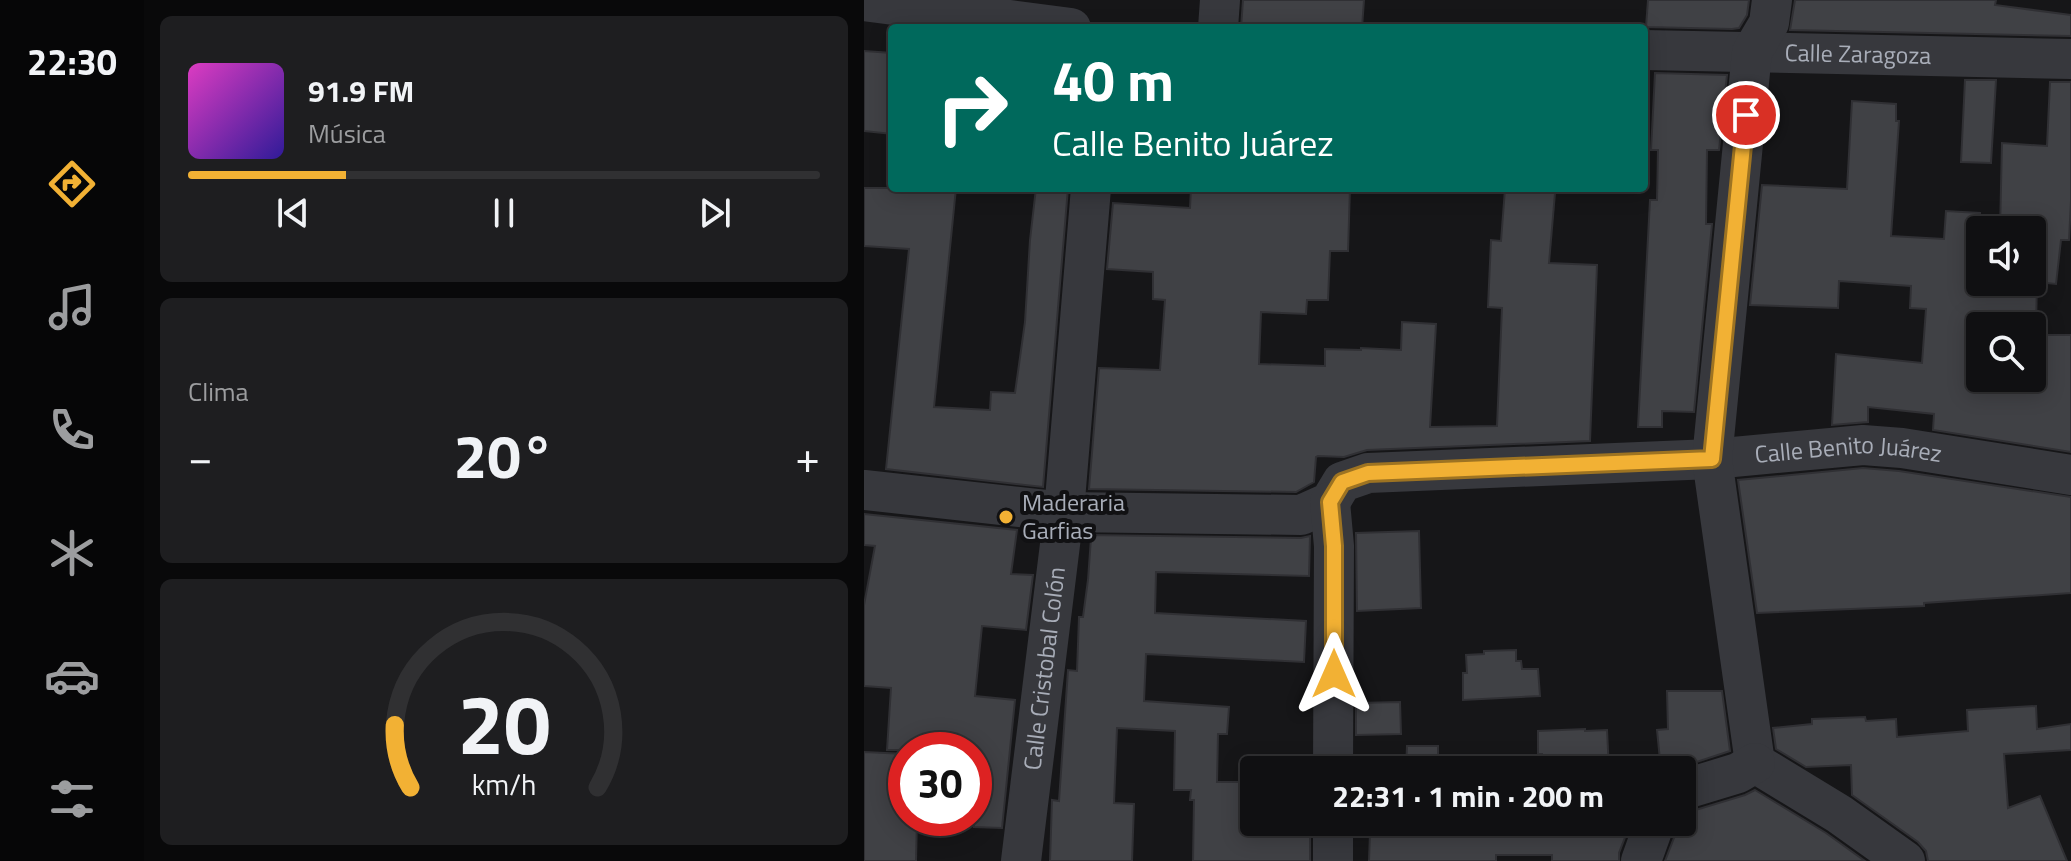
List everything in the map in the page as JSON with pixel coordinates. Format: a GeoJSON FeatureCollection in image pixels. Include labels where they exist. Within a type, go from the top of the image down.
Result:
{"type":"FeatureCollection","features":[{"type":"Feature","properties":{"kind":"street"},"geometry":{"type":"LineString","coordinates":[[1218,24],[1220,0]]}},
{"type":"Feature","properties":{"kind":"street"},"geometry":{"type":"LineString","coordinates":[[1755,763],[1712,459],[1752,52],[1769,23],[1772,0]]}},
{"type":"Feature","properties":{"kind":"street"},"geometry":{"type":"LineString","coordinates":[[864,1],[1062,18]]}},
{"type":"Feature","properties":{"kind":"street","name":"Calle Zaragoza"},"geometry":{"type":"LineString","coordinates":[[1648,50],[2071,59]]}},
{"type":"Feature","properties":{"kind":"street","name":"Calle Cristobal Colón"},"geometry":{"type":"LineString","coordinates":[[1021,861],[1064,512],[1091,192]]}},
{"type":"Feature","properties":{"kind":"street","name":"Calle Benito Juárez"},"geometry":{"type":"LineString","coordinates":[[864,490],[1064,512],[1301,515],[1330,502],[1342,482],[1368,473],[1712,459],[1863,445],[1927,451],[2071,475]]}},
{"type":"Feature","properties":{"kind":"street"},"geometry":{"type":"LineString","coordinates":[[1330,502],[1334,546],[1333,756]]}},
{"type":"Feature","properties":{"kind":"street"},"geometry":{"type":"LineString","coordinates":[[1696,786],[1738,773],[1755,763]]}},
{"type":"Feature","properties":{"kind":"street"},"geometry":{"type":"LineString","coordinates":[[1755,763],[1839,814],[1905,861]]}},
{"type":"Feature","properties":{"kind":"street"},"geometry":{"type":"LineString","coordinates":[[1333,836],[1333,861]]}},
{"type":"Feature","properties":{"kind":"building"},"geometry":{"type":"Polygon","coordinates":[[[1243,0],[1364,0],[1362,24],[1241,24],[1243,0]]]}},
{"type":"Feature","properties":{"kind":"building"},"geometry":{"type":"Polygon","coordinates":[[[1648,0],[1749,0],[1747,15],[1739,28],[1648,27],[1648,0]]]}},
{"type":"Feature","properties":{"kind":"building"},"geometry":{"type":"Polygon","coordinates":[[[1795,0],[1996,0],[1995,5],[2071,15],[2071,36],[1790,30],[1795,0]]]}},
{"type":"Feature","properties":{"kind":"building"},"geometry":{"type":"Polygon","coordinates":[[[864,51],[888,53],[888,134],[864,131],[864,51]]]}},
{"type":"Feature","properties":{"kind":"building"},"geometry":{"type":"Polygon","coordinates":[[[1655,73],[1727,75],[1719,150],[1707,150],[1706,224],[1712,224],[1694,412],[1662,411],[1662,427],[1638,427],[1650,200],[1657,200],[1658,150],[1651,150],[1655,73]]]}},
{"type":"Feature","properties":{"kind":"building"},"geometry":{"type":"Polygon","coordinates":[[[1965,80],[1996,80],[1991,163],[1961,162],[1965,80]]]}},
{"type":"Feature","properties":{"kind":"building"},"geometry":{"type":"Polygon","coordinates":[[[2050,82],[2071,82],[2069,240],[2061,240],[2056,284],[2046,283],[2046,216],[2000,216],[2002,143],[2047,146],[2050,82]]]}},
{"type":"Feature","properties":{"kind":"building"},"geometry":{"type":"Polygon","coordinates":[[[1852,101],[1896,104],[1896,121],[1899,121],[1891,236],[1944,239],[1946,211],[1980,213],[1980,216],[1966,216],[1966,296],[2037,296],[2036,312],[1966,312],[1966,392],[2046,392],[2046,335],[2071,335],[2071,452],[1933,430],[1934,414],[1868,407],[1868,422],[1832,425],[1836,354],[1922,363],[1926,309],[1910,308],[1911,286],[1839,281],[1838,308],[1750,305],[1762,185],[1847,189],[1852,101]]]}},
{"type":"Feature","properties":{"kind":"building"},"geometry":{"type":"Polygon","coordinates":[[[864,188],[888,188],[888,192],[956,192],[934,407],[990,410],[991,392],[1015,393],[1025,322],[1036,192],[1068,192],[1043,487],[886,469],[909,249],[864,246],[864,188]]]}},
{"type":"Feature","properties":{"kind":"building"},"geometry":{"type":"Polygon","coordinates":[[[1191,192],[1350,192],[1348,251],[1330,251],[1328,300],[1307,300],[1306,314],[1261,312],[1259,364],[1325,366],[1325,349],[1401,350],[1402,322],[1436,324],[1430,427],[1497,426],[1502,308],[1488,307],[1491,240],[1501,241],[1505,192],[1555,193],[1549,263],[1597,265],[1590,441],[1367,450],[1344,457],[1318,456],[1314,482],[1296,492],[1089,489],[1099,368],[1160,370],[1165,300],[1153,299],[1153,272],[1107,269],[1113,203],[1190,208],[1191,192]]]}},
{"type":"Feature","properties":{"kind":"building"},"geometry":{"type":"Polygon","coordinates":[[[1863,468],[2071,497],[2071,593],[1924,603],[1924,606],[1757,613],[1738,480],[1863,468]]]}},
{"type":"Feature","properties":{"kind":"building"},"geometry":{"type":"Polygon","coordinates":[[[864,514],[1017,530],[1011,574],[1033,575],[1026,630],[982,626],[975,696],[1015,700],[1002,828],[992,828],[992,732],[888,732],[891,688],[864,686],[864,605],[875,546],[864,545],[864,514]]]}},
{"type":"Feature","properties":{"kind":"building"},"geometry":{"type":"Polygon","coordinates":[[[1419,531],[1421,608],[1357,611],[1356,533],[1419,531]]]}},
{"type":"Feature","properties":{"kind":"building"},"geometry":{"type":"Polygon","coordinates":[[[1086,535],[1310,536],[1309,576],[1156,572],[1155,613],[1306,621],[1304,662],[1146,654],[1144,701],[1229,707],[1227,734],[1218,734],[1217,782],[1240,782],[1240,836],[1310,836],[1310,861],[1193,861],[1194,800],[1190,800],[1191,790],[1174,790],[1175,731],[1117,728],[1114,803],[1134,804],[1132,861],[1050,861],[1052,800],[1059,801],[1068,670],[1077,671],[1079,617],[1083,617],[1088,580],[1091,538],[1086,538],[1086,535]]]}},
{"type":"Feature","properties":{"kind":"building"},"geometry":{"type":"Polygon","coordinates":[[[1516,650],[1516,661],[1521,661],[1522,669],[1538,669],[1540,696],[1463,700],[1466,655],[1516,650]]]}},
{"type":"Feature","properties":{"kind":"building"},"geometry":{"type":"Polygon","coordinates":[[[1667,691],[1722,691],[1730,751],[1696,762],[1696,756],[1660,756],[1657,730],[1668,729],[1667,691]]]}},
{"type":"Feature","properties":{"kind":"building"},"geometry":{"type":"Polygon","coordinates":[[[1400,702],[1401,734],[1356,735],[1356,703],[1400,702]]]}},
{"type":"Feature","properties":{"kind":"building"},"geometry":{"type":"Polygon","coordinates":[[[2036,706],[2037,729],[2071,724],[2071,750],[2004,754],[2008,808],[2040,796],[2067,861],[1928,861],[1926,851],[1918,842],[1852,795],[1851,765],[1806,767],[1776,749],[1773,728],[1812,724],[1812,719],[1896,719],[1897,737],[1968,731],[1967,710],[2036,706]]]}},
{"type":"Feature","properties":{"kind":"building"},"geometry":{"type":"Polygon","coordinates":[[[1607,730],[1608,756],[1542,756],[1538,754],[1538,731],[1607,730]]]}},
{"type":"Feature","properties":{"kind":"building"},"geometry":{"type":"Polygon","coordinates":[[[1407,746],[1438,746],[1438,756],[1407,756],[1407,746]]]}},
{"type":"Feature","properties":{"kind":"building"},"geometry":{"type":"Polygon","coordinates":[[[864,752],[888,753],[888,836],[917,836],[916,861],[864,861],[864,752]]]}},
{"type":"Feature","properties":{"kind":"building"},"geometry":{"type":"Polygon","coordinates":[[[1755,790],[1865,861],[1665,861],[1675,836],[1696,836],[1696,810],[1755,790]]]}},
{"type":"Feature","properties":{"kind":"building"},"geometry":{"type":"Polygon","coordinates":[[[1370,836],[1626,836],[1619,861],[1552,861],[1552,855],[1496,855],[1496,861],[1369,861],[1370,836]]]}},
{"type":"Feature","properties":{"kind":"place","name":"Maderaria Garfias"},"geometry":{"type":"Point","coordinates":[1006,517]}},
{"type":"Feature","properties":{"kind":"route"},"geometry":{"type":"LineString","coordinates":[[1334,674],[1334,546],[1330,502],[1342,482],[1368,473],[1712,459],[1746,115]]}}]}
